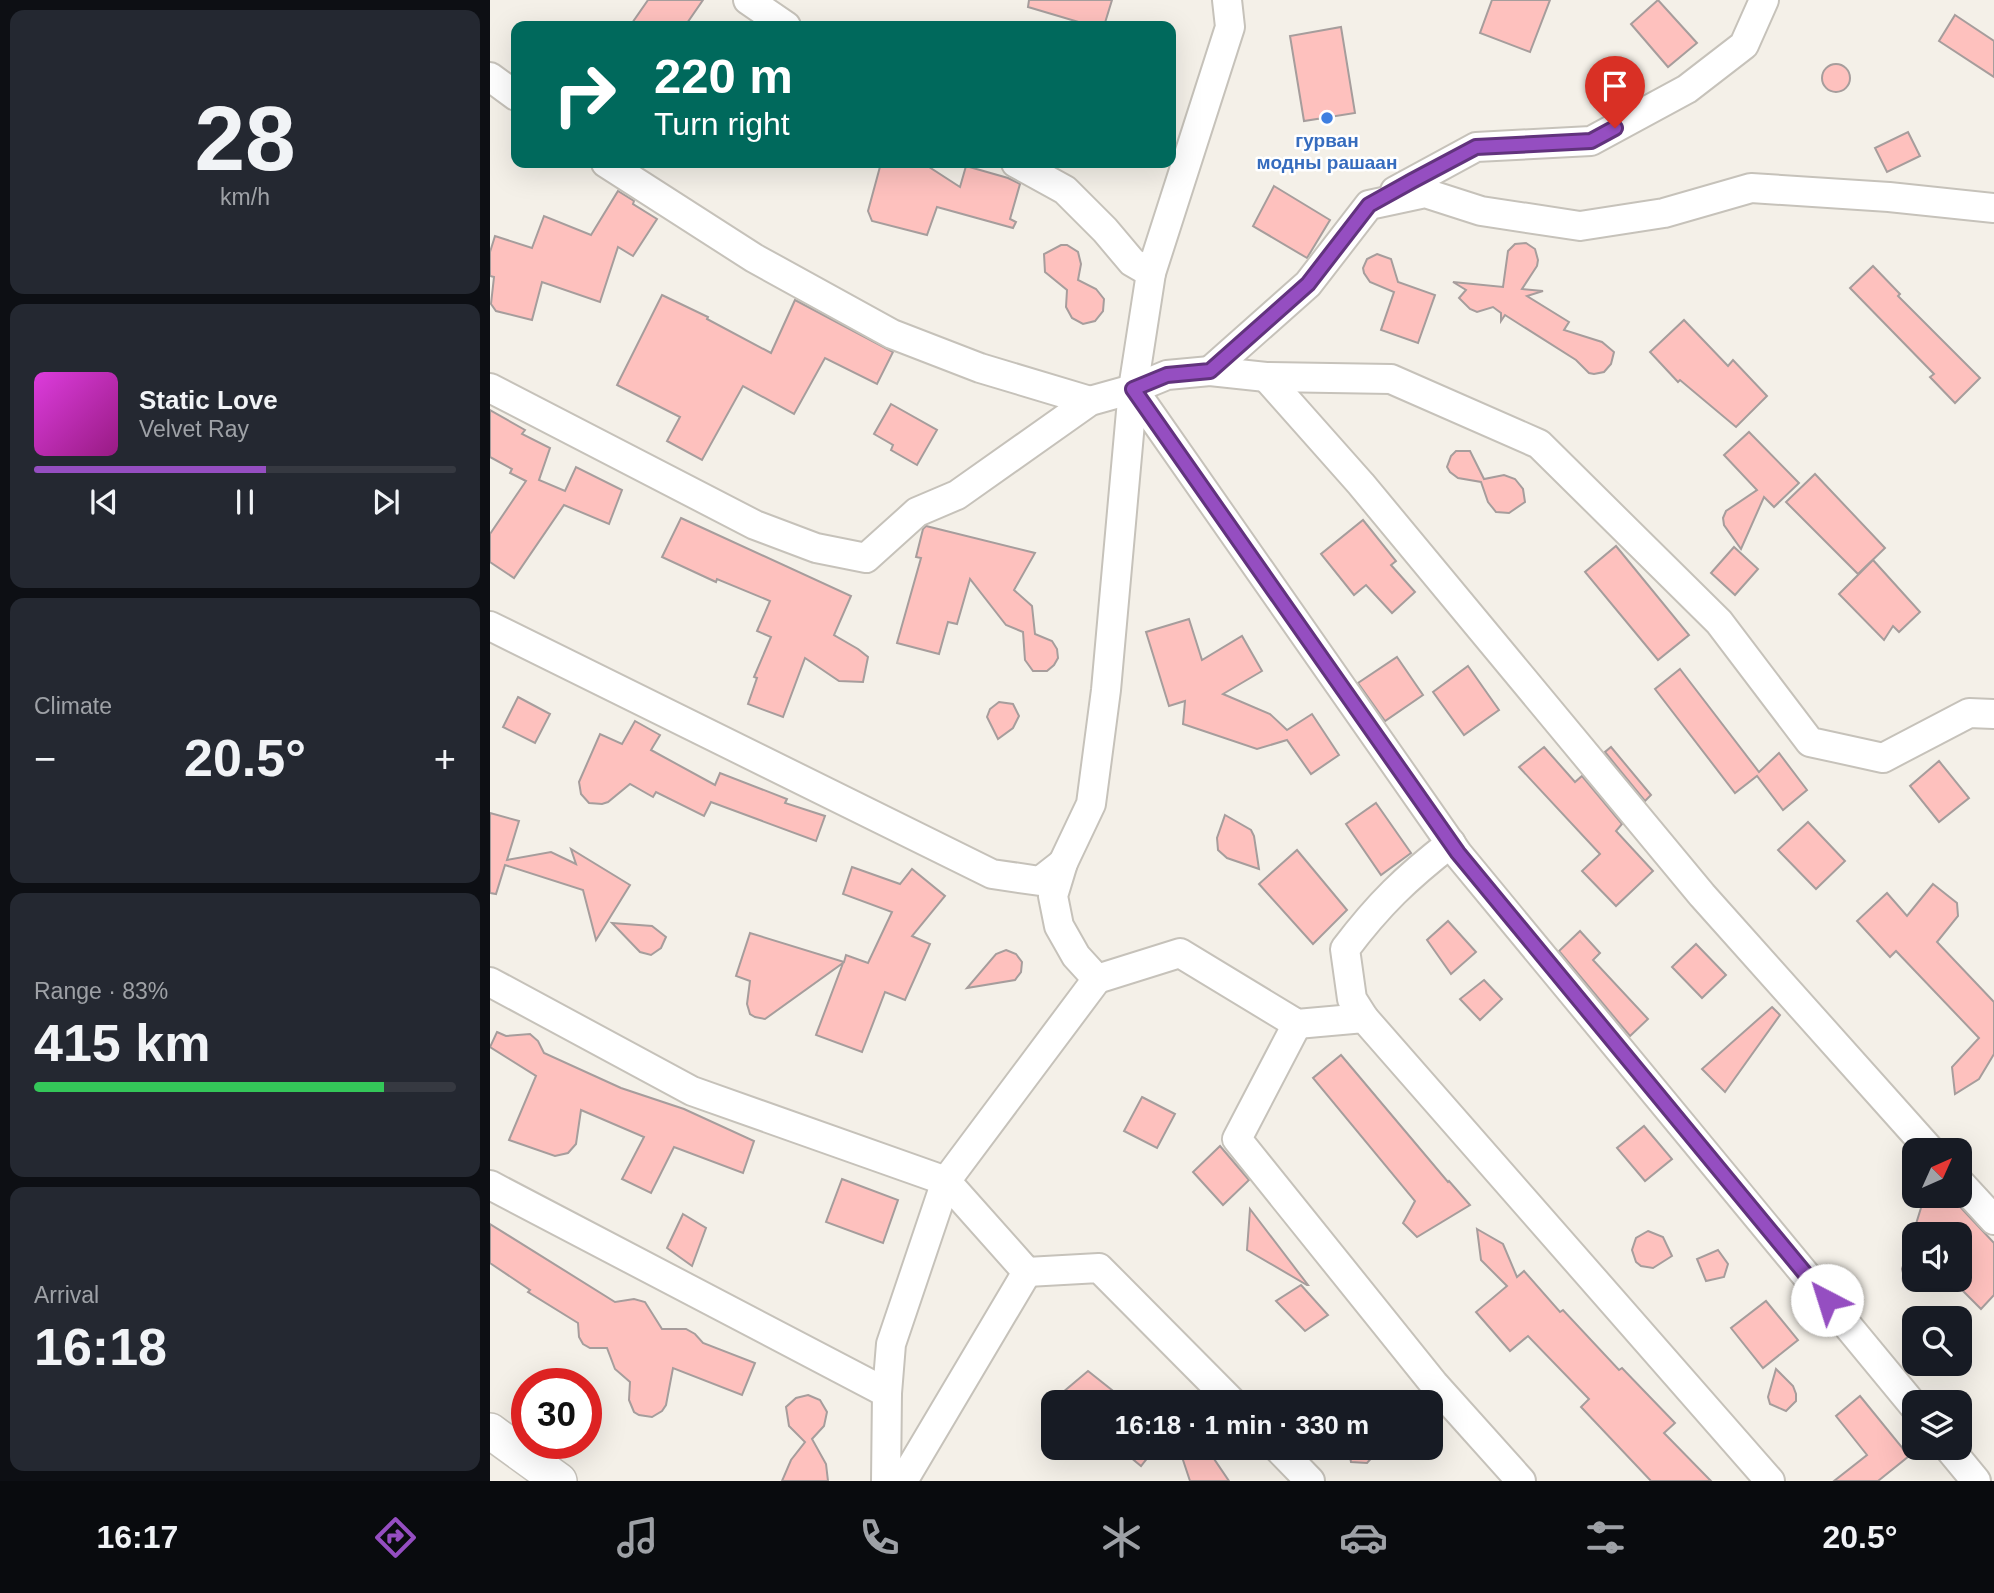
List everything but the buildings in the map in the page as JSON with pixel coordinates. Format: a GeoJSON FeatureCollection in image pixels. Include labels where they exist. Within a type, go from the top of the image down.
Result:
{"type":"FeatureCollection","features":[{"type":"Feature","properties":{"kind":"street"},"geometry":{"type":"LineString","coordinates":[[748,0],[779,21]]}},
{"type":"Feature","properties":{"kind":"street"},"geometry":{"type":"LineString","coordinates":[[1097,979],[1076,956],[1059,926],[1053,896],[1063,863],[1091,804],[1107,690],[1133,389],[1152,273],[1228,13],[1214,0]]}},
{"type":"Feature","properties":{"kind":"street"},"geometry":{"type":"LineString","coordinates":[[1210,371],[1308,284],[1369,205],[1476,147],[1591,141],[1688,89],[1744,45],[1764,0]]}},
{"type":"Feature","properties":{"kind":"street"},"geometry":{"type":"LineString","coordinates":[[490,77],[511,92]]}},
{"type":"Feature","properties":{"kind":"street"},"geometry":{"type":"LineString","coordinates":[[614,168],[754,258],[892,334],[980,368],[1090,401]]}},
{"type":"Feature","properties":{"kind":"street"},"geometry":{"type":"LineString","coordinates":[[1025,168],[1065,190],[1132,262],[1152,273]]}},
{"type":"Feature","properties":{"kind":"street"},"geometry":{"type":"LineString","coordinates":[[1369,205],[1425,193],[1481,211],[1580,226],[1664,213],[1751,188],[1889,197],[1994,208]]}},
{"type":"Feature","properties":{"kind":"street"},"geometry":{"type":"LineString","coordinates":[[490,388],[755,524],[816,548],[866,558],[917,512],[957,495],[1090,401],[1133,389],[1167,375],[1210,371],[1266,377],[1391,379],[1539,444],[1719,622],[1810,743],[1883,758],[1969,713],[1994,714]]}},
{"type":"Feature","properties":{"kind":"street"},"geometry":{"type":"LineString","coordinates":[[1266,377],[1361,484],[1702,895],[1919,1138]]}},
{"type":"Feature","properties":{"kind":"street"},"geometry":{"type":"LineString","coordinates":[[1133,389],[1451,844],[1902,1391]]}},
{"type":"Feature","properties":{"kind":"street"},"geometry":{"type":"LineString","coordinates":[[490,626],[992,874],[1040,881],[1063,863]]}},
{"type":"Feature","properties":{"kind":"street"},"geometry":{"type":"LineString","coordinates":[[1451,844],[1408,876],[1373,912],[1345,949],[1352,999],[1364,1017],[1770,1481]]}},
{"type":"Feature","properties":{"kind":"street"},"geometry":{"type":"LineString","coordinates":[[886,1481],[887,1394],[891,1344],[946,1181],[1097,979],[1180,953],[1297,1024],[1364,1017]]}},
{"type":"Feature","properties":{"kind":"street"},"geometry":{"type":"LineString","coordinates":[[490,982],[692,1091],[946,1181],[1027,1272]]}},
{"type":"Feature","properties":{"kind":"street"},"geometry":{"type":"LineString","coordinates":[[1297,1024],[1237,1139],[1434,1384],[1521,1481]]}},
{"type":"Feature","properties":{"kind":"street"},"geometry":{"type":"LineString","coordinates":[[490,1185],[887,1394]]}},
{"type":"Feature","properties":{"kind":"street"},"geometry":{"type":"LineString","coordinates":[[1972,1196],[1994,1220]]}},
{"type":"Feature","properties":{"kind":"street"},"geometry":{"type":"LineString","coordinates":[[1027,1272],[1098,1268],[1221,1390]]}},
{"type":"Feature","properties":{"kind":"street"},"geometry":{"type":"LineString","coordinates":[[903,1481],[1027,1272]]}},
{"type":"Feature","properties":{"kind":"street"},"geometry":{"type":"LineString","coordinates":[[490,1431],[559,1481]]}},
{"type":"Feature","properties":{"kind":"street"},"geometry":{"type":"LineString","coordinates":[[1290,1460],[1310,1481]]}},
{"type":"Feature","properties":{"kind":"street"},"geometry":{"type":"LineString","coordinates":[[1959,1460],[1976,1481]]}},
{"type":"Feature","properties":{"kind":"place","name":"гурван модны рашаан"},"geometry":{"type":"Point","coordinates":[1327,118]}},
{"type":"Feature","properties":{"kind":"route"},"geometry":{"type":"LineString","coordinates":[[1615,128],[1591,141],[1476,147],[1412,181],[1369,205],[1308,284],[1210,371],[1167,375],[1133,389],[1458,853],[1827,1300]]}}]}
